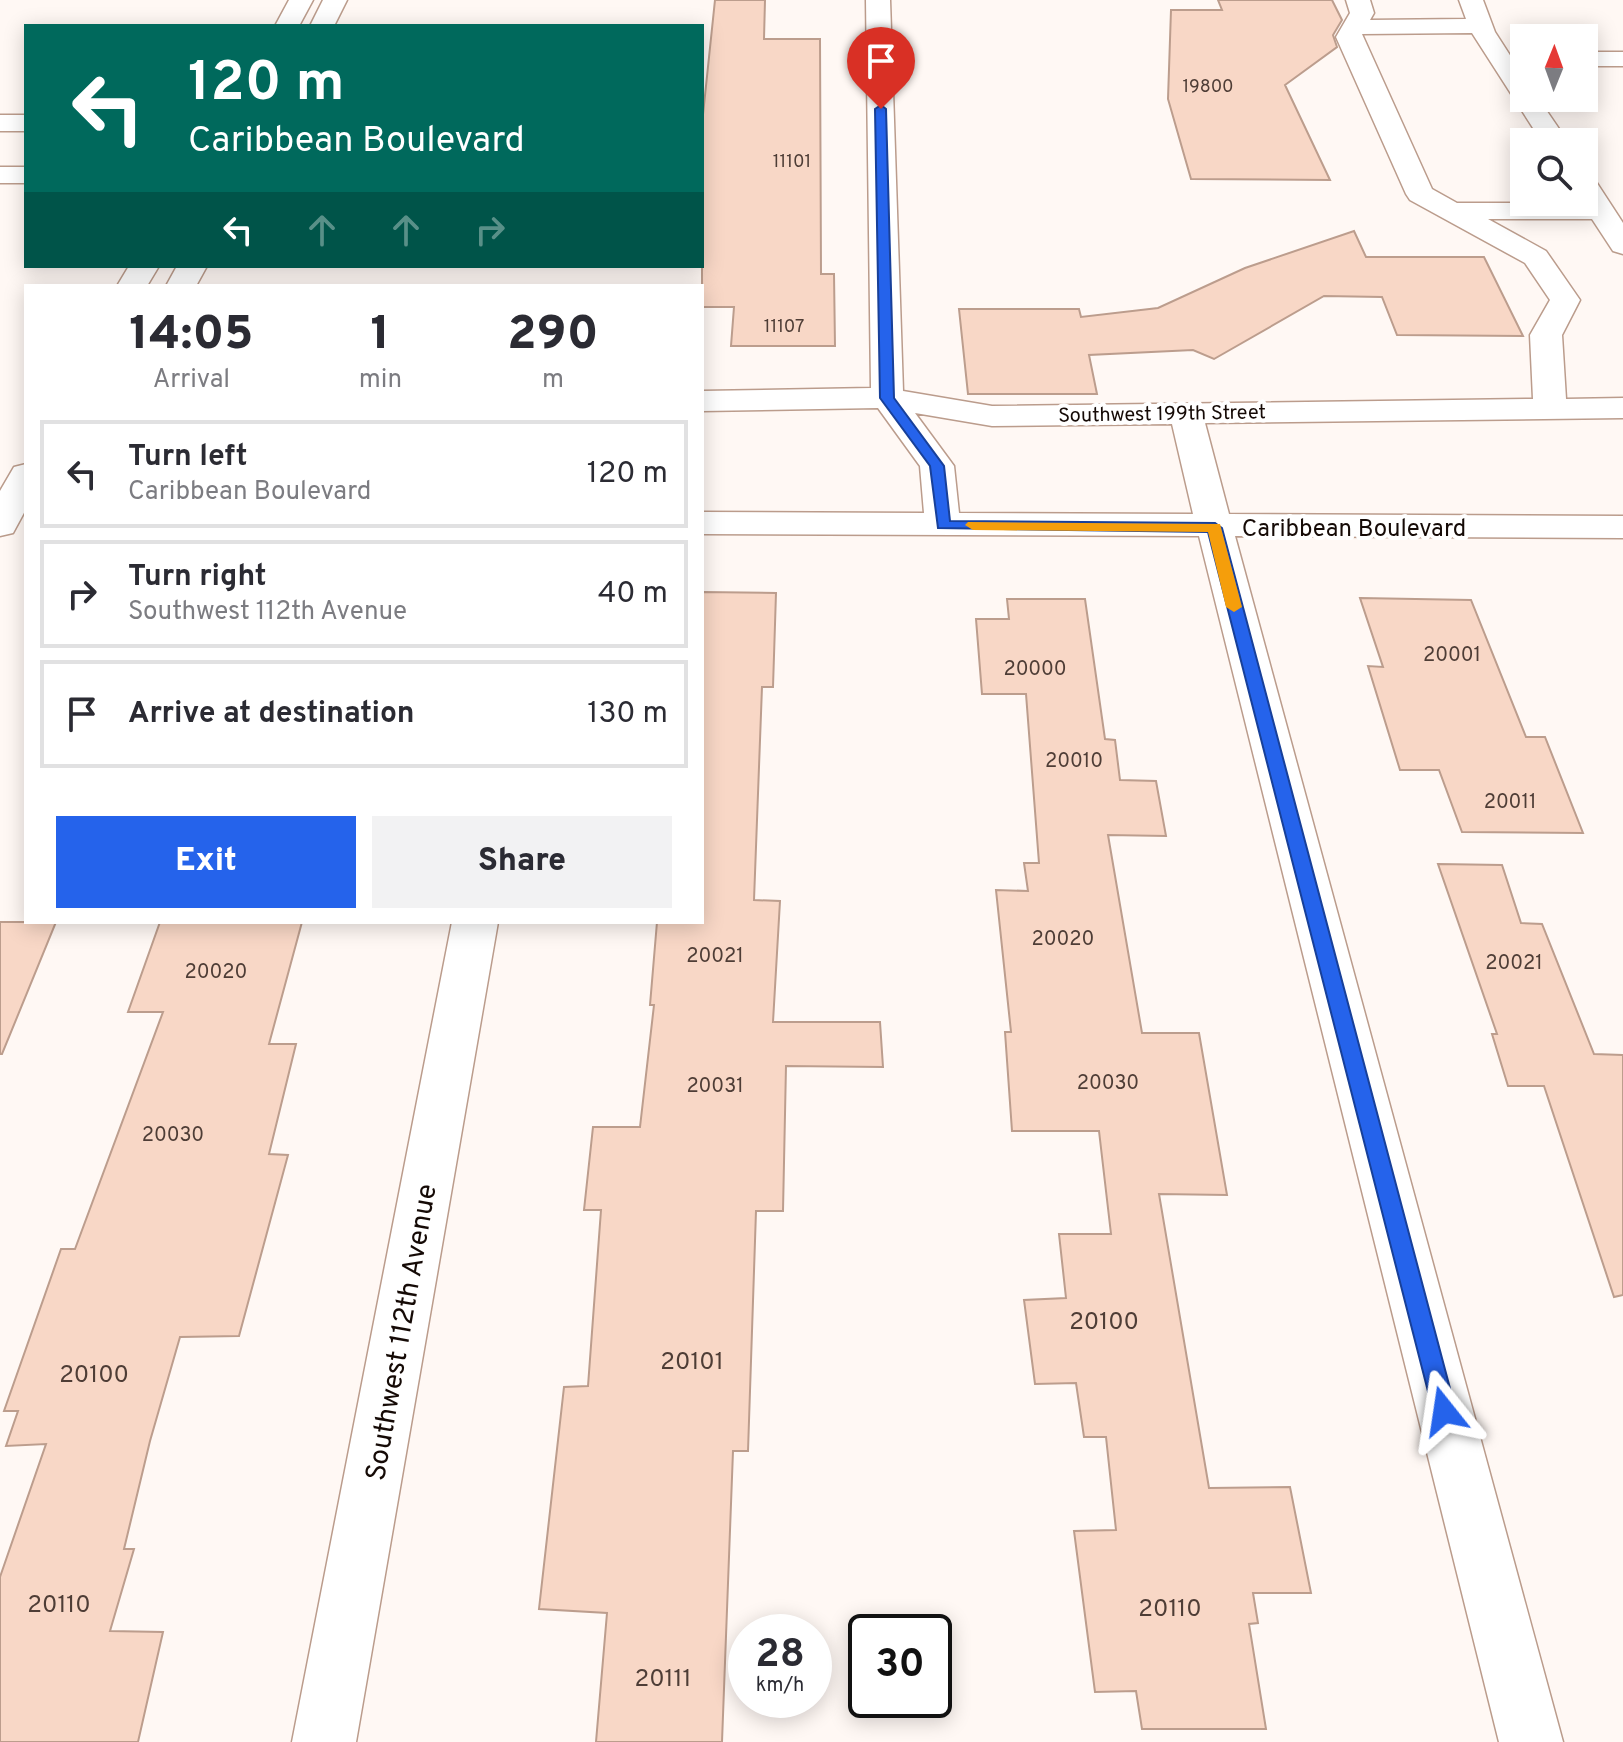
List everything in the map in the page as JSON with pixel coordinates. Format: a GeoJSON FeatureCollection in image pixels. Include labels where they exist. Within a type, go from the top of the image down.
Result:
{"type":"FeatureCollection","features":[{"type":"Feature","properties":{"kind":"street"},"geometry":{"type":"LineString","coordinates":[[288,24],[301,0]]}},
{"type":"Feature","properties":{"kind":"street"},"geometry":{"type":"LineString","coordinates":[[323,24],[335,0]]}},
{"type":"Feature","properties":{"kind":"street"},"geometry":{"type":"LineString","coordinates":[[878,0],[887,398],[937,466],[943,525]]}},
{"type":"Feature","properties":{"kind":"street"},"geometry":{"type":"LineString","coordinates":[[1471,0],[1480,26],[1510,55]]}},
{"type":"Feature","properties":{"kind":"street"},"geometry":{"type":"LineString","coordinates":[[1480,26],[1356,13],[1348,37],[1420,194],[1536,257],[1565,300],[1546,335],[1550,409]]}},
{"type":"Feature","properties":{"kind":"street"},"geometry":{"type":"LineString","coordinates":[[1598,59],[1623,59]]}},
{"type":"Feature","properties":{"kind":"street"},"geometry":{"type":"LineString","coordinates":[[0,123],[24,123]]}},
{"type":"Feature","properties":{"kind":"street"},"geometry":{"type":"LineString","coordinates":[[0,175],[24,175]]}},
{"type":"Feature","properties":{"kind":"street"},"geometry":{"type":"LineString","coordinates":[[1598,204],[1623,245]]}},
{"type":"Feature","properties":{"kind":"street"},"geometry":{"type":"LineString","coordinates":[[1450,211],[1603,211]]}},
{"type":"Feature","properties":{"kind":"street","name":"Southwest 199th Street"},"geometry":{"type":"LineString","coordinates":[[704,401],[887,398],[992,416],[1623,408]]}},
{"type":"Feature","properties":{"kind":"street"},"geometry":{"type":"LineString","coordinates":[[1186,412],[1531,1742]]}},
{"type":"Feature","properties":{"kind":"street"},"geometry":{"type":"LineString","coordinates":[[7,524],[24,479]]}},
{"type":"Feature","properties":{"kind":"street","name":"Caribbean Boulevard"},"geometry":{"type":"LineString","coordinates":[[704,523],[1215,528],[1623,527]]}},
{"type":"Feature","properties":{"kind":"street","name":"Southwest 112th Avenue"},"geometry":{"type":"LineString","coordinates":[[324,1742],[475,924]]}},
{"type":"Feature","properties":{"kind":"building"},"geometry":{"type":"Polygon","coordinates":[[[715,0],[765,0],[764,39],[820,39],[821,274],[834,274],[835,346],[731,346],[734,307],[704,307],[704,105],[715,0]]]}},
{"type":"Feature","properties":{"kind":"building"},"geometry":{"type":"Polygon","coordinates":[[[1218,0],[1332,0],[1342,20],[1333,35],[1337,47],[1285,85],[1330,180],[1191,179],[1168,99],[1171,10],[1222,10],[1218,0]]]}},
{"type":"Feature","properties":{"kind":"building"},"geometry":{"type":"Polygon","coordinates":[[[1354,231],[1366,257],[1484,257],[1523,336],[1397,335],[1382,297],[1324,296],[1214,359],[1193,350],[1089,355],[1097,394],[968,394],[959,309],[1079,309],[1081,317],[1158,308],[1245,268],[1354,231]]]}},
{"type":"Feature","properties":{"kind":"building"},"geometry":{"type":"Polygon","coordinates":[[[704,592],[776,593],[773,687],[762,687],[754,900],[780,901],[773,1022],[880,1022],[883,1067],[786,1066],[783,1211],[756,1211],[748,1451],[733,1451],[722,1742],[596,1742],[607,1613],[539,1609],[564,1387],[588,1386],[601,1210],[584,1210],[593,1127],[640,1127],[654,1005],[650,1005],[657,924],[704,924],[704,592]]]}},
{"type":"Feature","properties":{"kind":"building"},"geometry":{"type":"Polygon","coordinates":[[[1360,598],[1471,600],[1526,737],[1545,737],[1583,833],[1462,832],[1439,770],[1400,770],[1368,666],[1383,667],[1360,598]]]}},
{"type":"Feature","properties":{"kind":"building"},"geometry":{"type":"Polygon","coordinates":[[[1007,599],[1085,599],[1105,739],[1115,740],[1120,780],[1156,781],[1166,836],[1108,835],[1142,1033],[1199,1033],[1227,1195],[1159,1194],[1209,1488],[1290,1487],[1311,1593],[1253,1593],[1258,1623],[1249,1624],[1266,1729],[1142,1729],[1136,1691],[1095,1692],[1074,1531],[1116,1530],[1106,1437],[1084,1437],[1076,1383],[1035,1384],[1024,1300],[1066,1298],[1059,1234],[1111,1234],[1099,1131],[1012,1131],[1005,1032],[1011,1032],[996,890],[1028,891],[1024,863],[1039,863],[1026,694],[982,694],[976,619],[1009,619],[1007,599]]]}},
{"type":"Feature","properties":{"kind":"building"},"geometry":{"type":"Polygon","coordinates":[[[1438,864],[1502,865],[1521,923],[1542,924],[1594,1054],[1623,1055],[1623,1295],[1614,1297],[1544,1086],[1508,1086],[1492,1034],[1497,1034],[1438,864]]]}},
{"type":"Feature","properties":{"kind":"building"},"geometry":{"type":"Polygon","coordinates":[[[0,922],[55,924],[2,1054],[0,922]]]}},
{"type":"Feature","properties":{"kind":"building"},"geometry":{"type":"Polygon","coordinates":[[[159,924],[301,924],[269,1044],[296,1044],[269,1154],[288,1155],[239,1336],[180,1337],[150,1441],[124,1549],[134,1549],[110,1631],[163,1632],[138,1742],[0,1742],[0,1577],[46,1444],[6,1446],[18,1411],[4,1411],[61,1249],[75,1249],[163,1012],[128,1012],[159,924]]]}},
{"type":"Feature","properties":{"kind":"slow traffic"},"geometry":{"type":"LineString","coordinates":[[973,525],[1215,528],[1234,607]]}},
{"type":"Feature","properties":{"kind":"route"},"geometry":{"type":"LineString","coordinates":[[881,109],[887,398],[937,466],[943,525],[1215,528],[1444,1411]]}}]}
